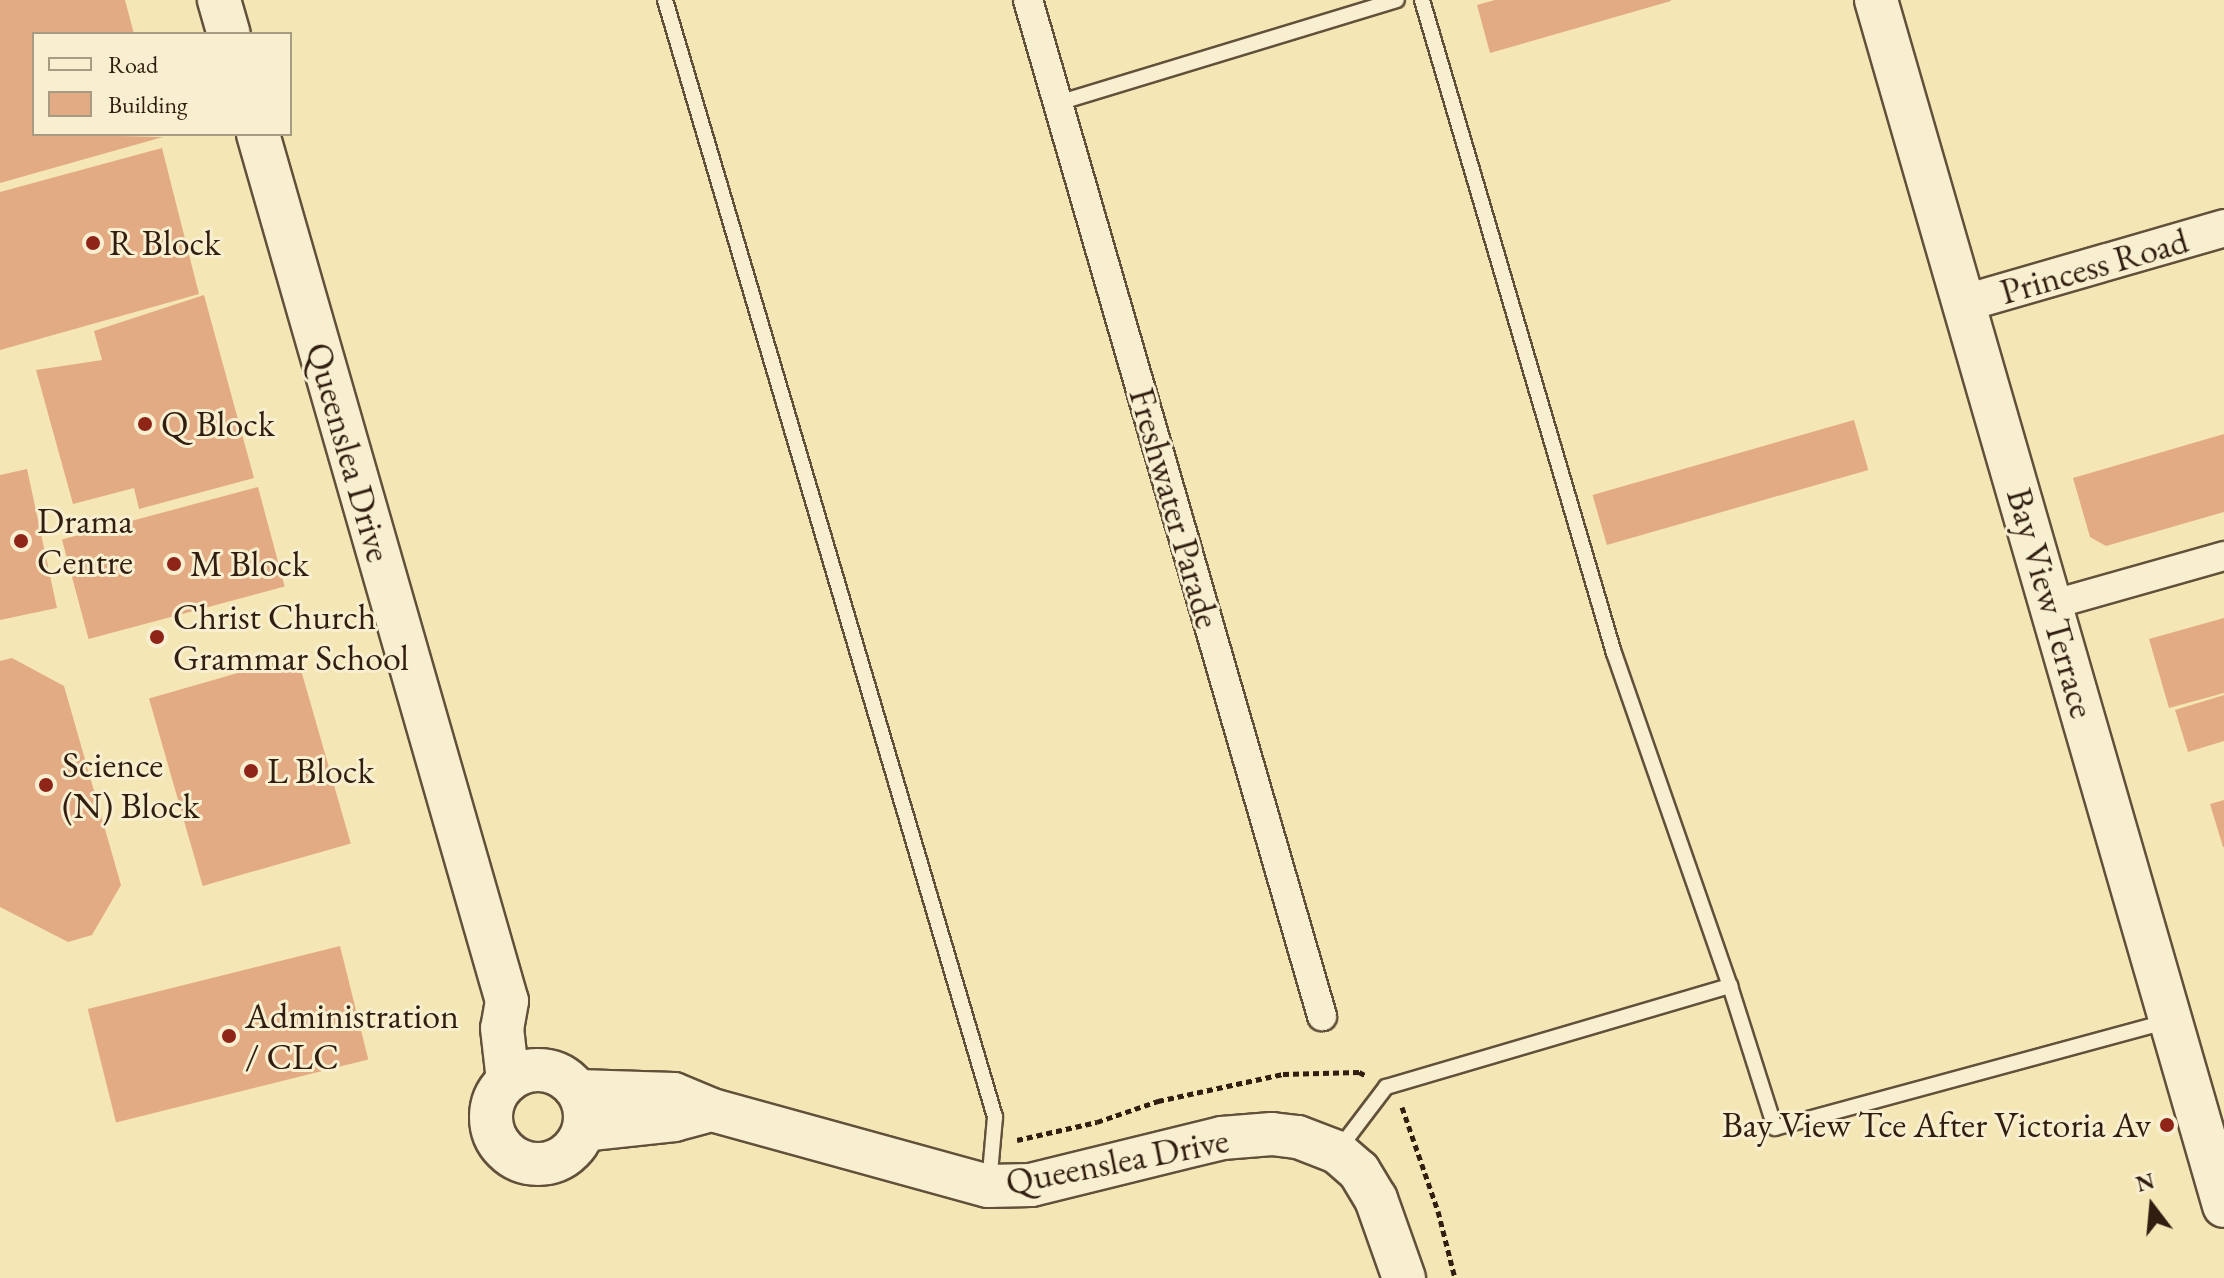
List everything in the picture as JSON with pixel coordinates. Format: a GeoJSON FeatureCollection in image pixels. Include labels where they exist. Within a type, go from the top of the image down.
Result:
{"type":"FeatureCollection","features":[{"type":"Feature","properties":{"kind":"main road"},"geometry":{"type":"LineString","coordinates":[[219,0],[228,32]]}},
{"type":"Feature","properties":{"kind":"main road","name":"Bay View Terrace"},"geometry":{"type":"LineString","coordinates":[[1876,0],[2224,1206]]}},
{"type":"Feature","properties":{"kind":"main road","name":"Queenslea Drive"},"geometry":{"type":"LineString","coordinates":[[259,136],[507,1001],[502,1028],[554,1093],[674,1120],[712,1110],[988,1186],[1031,1185],[1222,1138],[1250,1135],[1298,1137],[1337,1152]]}},
{"type":"Feature","properties":{"kind":"main road"},"geometry":{"type":"LineString","coordinates":[[1337,1152],[1359,1171],[1376,1199],[1404,1278]]}},
{"type":"Feature","properties":{"kind":"street","name":"Freshwater Parade"},"geometry":{"type":"LineString","coordinates":[[1028,0],[1322,1016]]}},
{"type":"Feature","properties":{"kind":"street","name":"Princess Road"},"geometry":{"type":"LineString","coordinates":[[1965,303],[2224,228]]}},
{"type":"Feature","properties":{"kind":"street"},"geometry":{"type":"LineString","coordinates":[[2051,605],[2224,556]]}},
{"type":"Feature","properties":{"kind":"lane"},"geometry":{"type":"LineString","coordinates":[[665,0],[995,1117],[988,1186]]}},
{"type":"Feature","properties":{"kind":"lane"},"geometry":{"type":"LineString","coordinates":[[1058,103],[1397,0]]}},
{"type":"Feature","properties":{"kind":"lane"},"geometry":{"type":"LineString","coordinates":[[1422,0],[1614,653],[1730,986],[1775,1128],[2172,1020]]}},
{"type":"Feature","properties":{"kind":"lane"},"geometry":{"type":"LineString","coordinates":[[1337,1152],[1386,1087],[1730,986]]}},
{"type":"Feature","properties":{"kind":"building"},"geometry":{"type":"Polygon","coordinates":[[[0,0],[125,0],[133,32],[32,32],[32,136],[163,137],[0,183],[0,0]]]}},
{"type":"Feature","properties":{"kind":"building"},"geometry":{"type":"Polygon","coordinates":[[[1495,0],[1671,1],[1490,53],[1477,5],[1495,0]]]}},
{"type":"Feature","properties":{"kind":"building","name":"R Block"},"geometry":{"type":"Polygon","coordinates":[[[162,148],[199,294],[0,350],[0,192],[162,148]]]}},
{"type":"Feature","properties":{"kind":"building","name":"Q Block"},"geometry":{"type":"Polygon","coordinates":[[[204,295],[254,478],[139,509],[134,488],[73,504],[36,370],[102,360],[94,331],[204,295]]]}},
{"type":"Feature","properties":{"kind":"building"},"geometry":{"type":"Polygon","coordinates":[[[1854,420],[1868,470],[1607,545],[1593,495],[1854,420]]]}},
{"type":"Feature","properties":{"kind":"building"},"geometry":{"type":"Polygon","coordinates":[[[2224,434],[2224,512],[2106,546],[2090,537],[2073,478],[2224,434]]]}},
{"type":"Feature","properties":{"kind":"building","name":"Drama Centre"},"geometry":{"type":"Polygon","coordinates":[[[27,469],[57,608],[0,620],[0,475],[27,469]]]}},
{"type":"Feature","properties":{"kind":"building","name":"M Block"},"geometry":{"type":"Polygon","coordinates":[[[258,487],[285,586],[89,639],[62,540],[258,487]]]}},
{"type":"Feature","properties":{"kind":"building"},"geometry":{"type":"Polygon","coordinates":[[[2224,618],[2224,693],[2169,708],[2149,639],[2224,618]]]}},
{"type":"Feature","properties":{"kind":"building","name":"L Block"},"geometry":{"type":"Polygon","coordinates":[[[297,656],[351,843],[203,886],[149,698],[297,656]]]}},
{"type":"Feature","properties":{"kind":"building","name":"Science (N) Block"},"geometry":{"type":"Polygon","coordinates":[[[12,658],[64,686],[121,885],[92,935],[68,942],[0,907],[0,661],[12,658]]]}},
{"type":"Feature","properties":{"kind":"building"},"geometry":{"type":"Polygon","coordinates":[[[2224,695],[2224,741],[2188,752],[2175,710],[2224,695]]]}},
{"type":"Feature","properties":{"kind":"building"},"geometry":{"type":"Polygon","coordinates":[[[2224,800],[2224,847],[2223,847],[2210,804],[2224,800]]]}},
{"type":"Feature","properties":{"kind":"building","name":"Administration / CLC"},"geometry":{"type":"Polygon","coordinates":[[[340,946],[368,1060],[116,1122],[88,1009],[340,946]]]}},
{"type":"Feature","properties":{"kind":"place","name":"R Block"},"geometry":{"type":"Point","coordinates":[93,243]}},
{"type":"Feature","properties":{"kind":"place","name":"Q Block"},"geometry":{"type":"Point","coordinates":[145,424]}},
{"type":"Feature","properties":{"kind":"place","name":"Drama Centre"},"geometry":{"type":"Point","coordinates":[21,541]}},
{"type":"Feature","properties":{"kind":"place","name":"M Block"},"geometry":{"type":"Point","coordinates":[174,564]}},
{"type":"Feature","properties":{"kind":"place","name":"Christ Church Grammar School"},"geometry":{"type":"Point","coordinates":[157,637]}},
{"type":"Feature","properties":{"kind":"place","name":"L Block"},"geometry":{"type":"Point","coordinates":[251,771]}},
{"type":"Feature","properties":{"kind":"place","name":"Science (N) Block"},"geometry":{"type":"Point","coordinates":[46,785]}},
{"type":"Feature","properties":{"kind":"place","name":"Administration / CLC"},"geometry":{"type":"Point","coordinates":[229,1036]}},
{"type":"Feature","properties":{"kind":"place","name":"Bay View Tce After Victoria Av"},"geometry":{"type":"Point","coordinates":[2167,1125]}}]}
